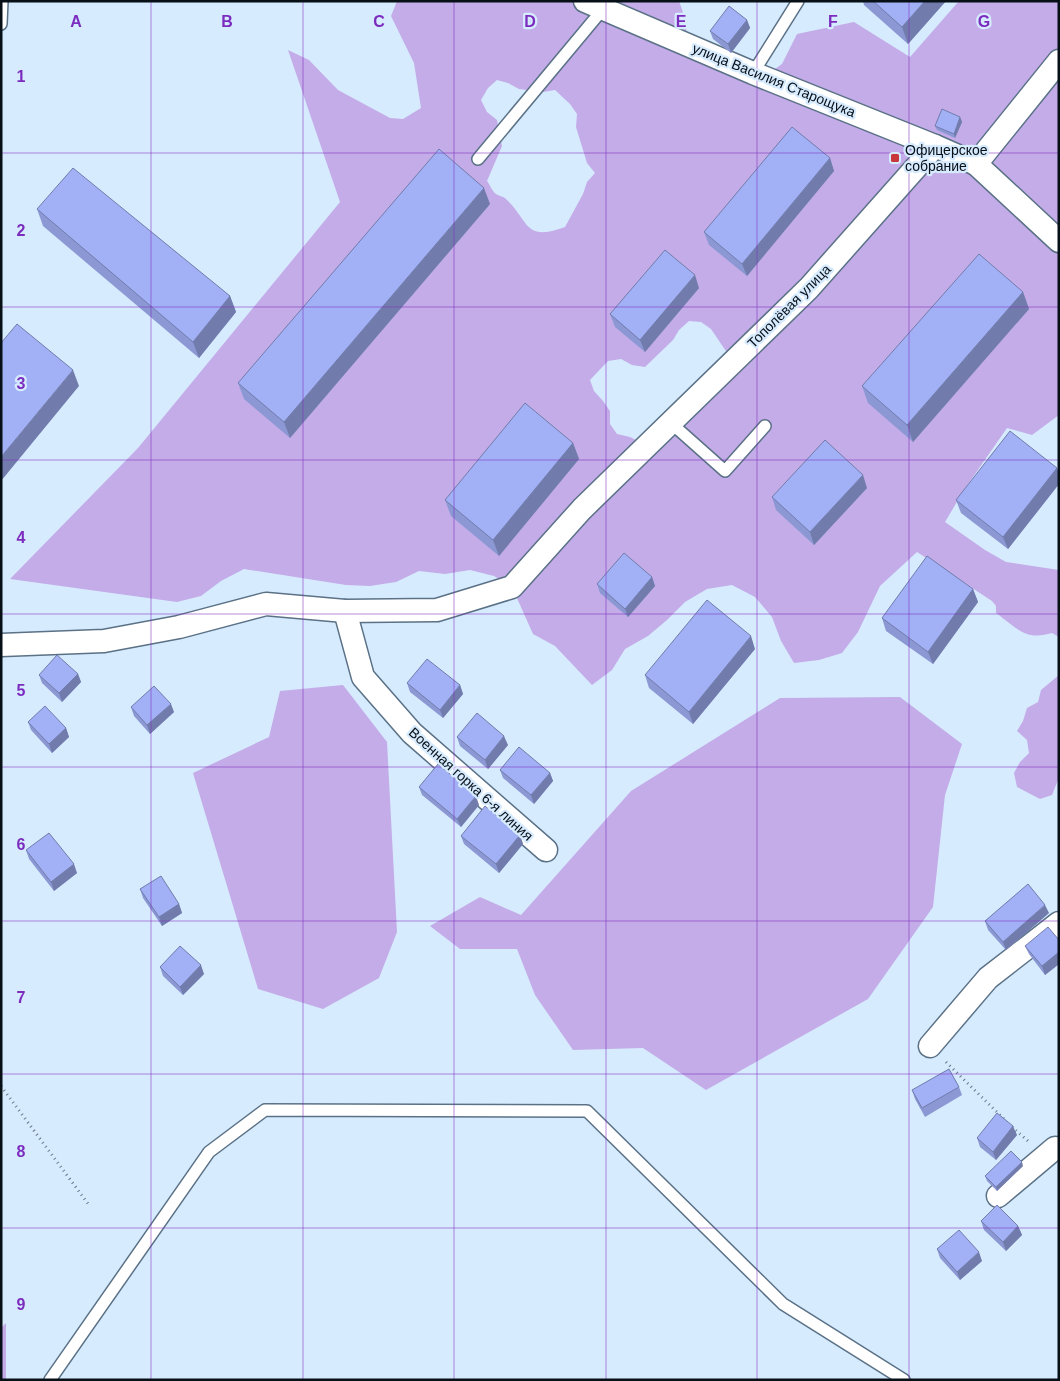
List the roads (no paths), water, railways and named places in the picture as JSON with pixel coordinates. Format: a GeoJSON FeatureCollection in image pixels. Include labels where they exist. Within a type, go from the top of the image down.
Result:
{"type":"FeatureCollection","features":[{"type":"Feature","properties":{"kind":"street","name":"улица Василия Старощука"},"geometry":{"type":"LineString","coordinates":[[594,5],[753,73],[935,146]]}},
{"type":"Feature","properties":{"kind":"street"},"geometry":{"type":"LineString","coordinates":[[976,164],[1059,61]]}},
{"type":"Feature","properties":{"kind":"street"},"geometry":{"type":"LineString","coordinates":[[935,146],[976,164],[1059,241]]}},
{"type":"Feature","properties":{"kind":"street","name":"Тополёвая улица"},"geometry":{"type":"LineString","coordinates":[[345,611],[438,610],[512,587],[582,509],[809,288],[935,146]]}},
{"type":"Feature","properties":{"kind":"street"},"geometry":{"type":"LineString","coordinates":[[1,645],[104,640],[180,627],[266,604],[345,611]]}},
{"type":"Feature","properties":{"kind":"street","name":"Военная горка 6-я линия"},"geometry":{"type":"LineString","coordinates":[[345,611],[363,676],[412,734],[546,850]]}},
{"type":"Feature","properties":{"kind":"street"},"geometry":{"type":"LineString","coordinates":[[930,1046],[988,978],[1059,923]]}},
{"type":"Feature","properties":{"kind":"street"},"geometry":{"type":"LineString","coordinates":[[998,1196],[1052,1153]]}},
{"type":"Feature","properties":{"kind":"lane"},"geometry":{"type":"LineString","coordinates":[[1,24],[2,1]]}},
{"type":"Feature","properties":{"kind":"lane"},"geometry":{"type":"LineString","coordinates":[[753,73],[798,1]]}},
{"type":"Feature","properties":{"kind":"lane"},"geometry":{"type":"LineString","coordinates":[[478,159],[594,5]]}},
{"type":"Feature","properties":{"kind":"lane"},"geometry":{"type":"LineString","coordinates":[[670,423],[725,471],[765,426]]}},
{"type":"Feature","properties":{"kind":"lane"},"geometry":{"type":"LineString","coordinates":[[50,1380],[209,1152],[265,1110],[587,1111],[784,1304],[904,1380]]}},
{"type":"Feature","properties":{"kind":"place","name":"Офицерское собрание"},"geometry":{"type":"Point","coordinates":[895,158]}}]}
